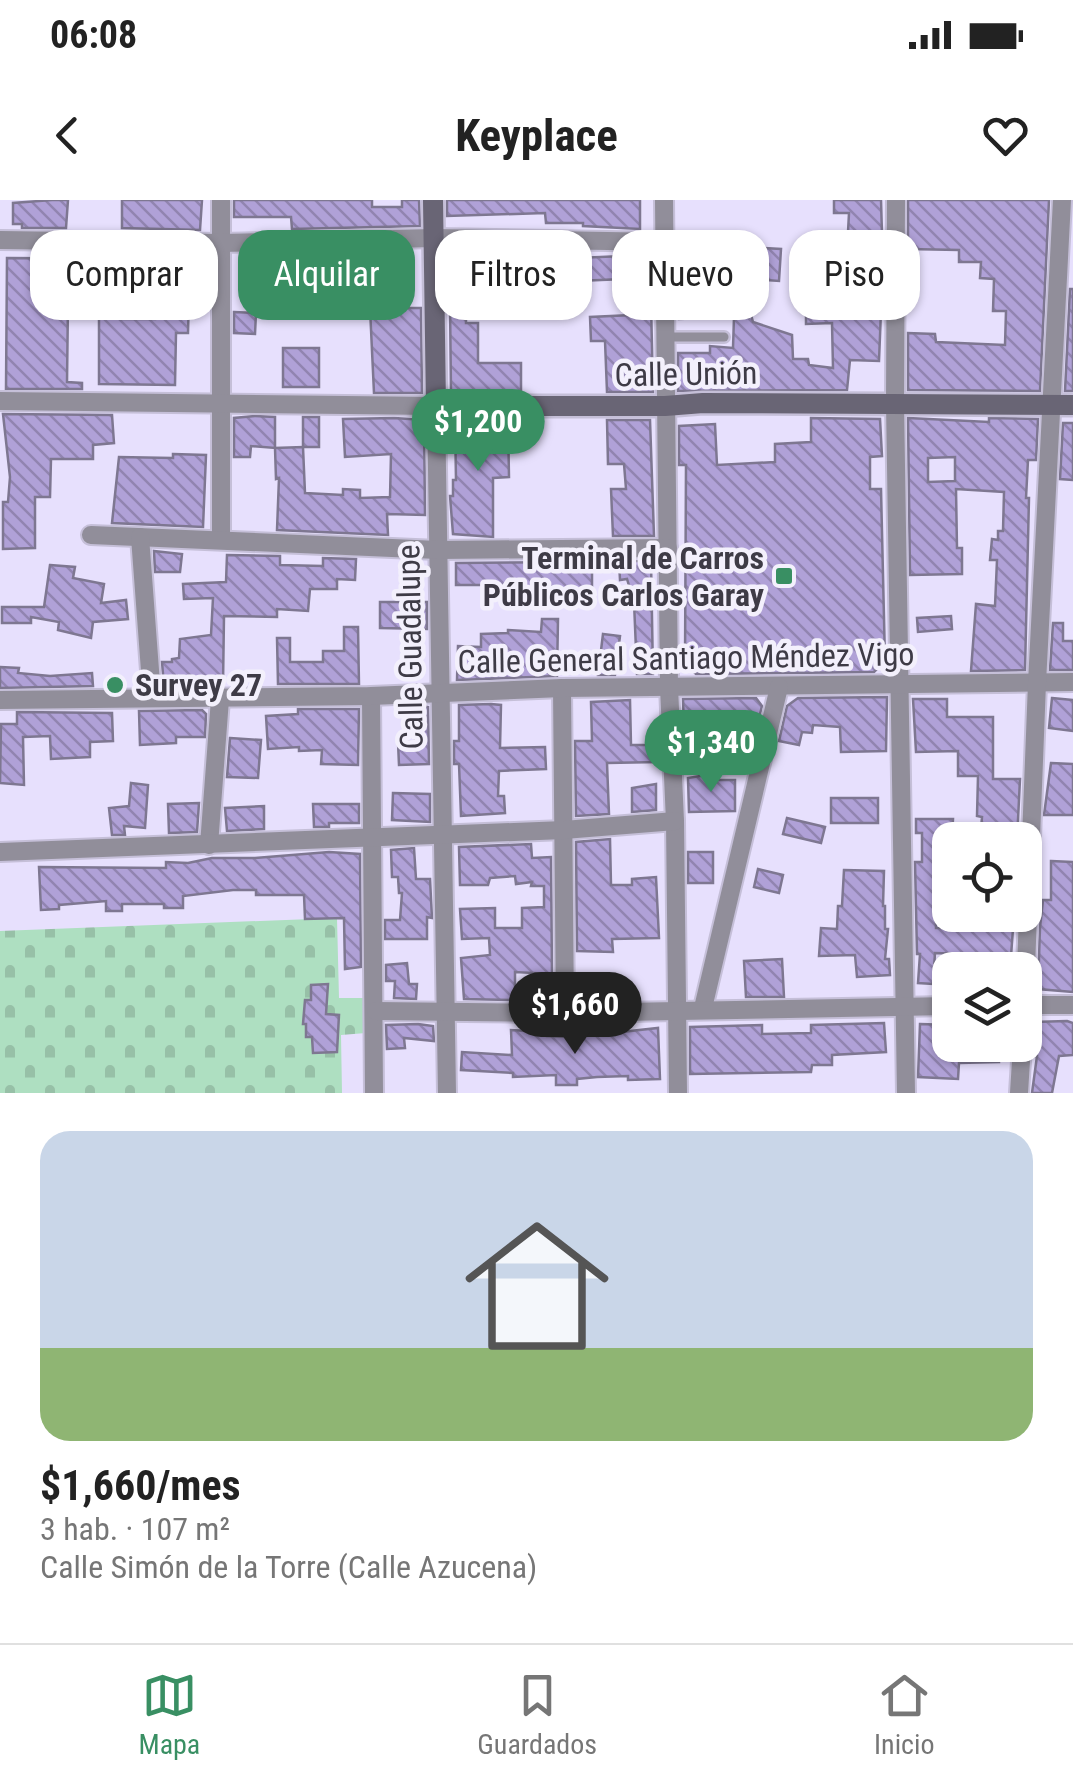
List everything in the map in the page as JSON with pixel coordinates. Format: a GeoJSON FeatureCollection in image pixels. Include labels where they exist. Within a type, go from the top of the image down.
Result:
{"type":"FeatureCollection","features":[{"type":"Feature","properties":{"kind":"street"},"geometry":{"type":"LineString","coordinates":[[220,200],[221,539]]}},
{"type":"Feature","properties":{"kind":"street","name":"Calle Guadalupe"},"geometry":{"type":"LineString","coordinates":[[433,200],[446,1093]]}},
{"type":"Feature","properties":{"kind":"street"},"geometry":{"type":"LineString","coordinates":[[664,200],[664,230]]}},
{"type":"Feature","properties":{"kind":"street"},"geometry":{"type":"LineString","coordinates":[[896,200],[895,403],[906,1093]]}},
{"type":"Feature","properties":{"kind":"street"},"geometry":{"type":"LineString","coordinates":[[1026,952],[1036,684],[1063,405],[1062,200]]}},
{"type":"Feature","properties":{"kind":"street"},"geometry":{"type":"LineString","coordinates":[[0,240],[221,244],[434,238],[612,241]]}},
{"type":"Feature","properties":{"kind":"street"},"geometry":{"type":"LineString","coordinates":[[665,320],[678,1093]]}},
{"type":"Feature","properties":{"kind":"street","name":"Calle Unión"},"geometry":{"type":"LineString","coordinates":[[0,401],[436,406],[1063,405]]}},
{"type":"Feature","properties":{"kind":"street"},"geometry":{"type":"LineString","coordinates":[[90,535],[438,550],[668,548]]}},
{"type":"Feature","properties":{"kind":"street"},"geometry":{"type":"LineString","coordinates":[[140,536],[152,697]]}},
{"type":"Feature","properties":{"kind":"street","name":"Calle General Santiago Méndez Vigo"},"geometry":{"type":"LineString","coordinates":[[0,700],[1073,682]]}},
{"type":"Feature","properties":{"kind":"street"},"geometry":{"type":"LineString","coordinates":[[703,1008],[778,687]]}},
{"type":"Feature","properties":{"kind":"street"},"geometry":{"type":"LineString","coordinates":[[562,688],[565,1013]]}},
{"type":"Feature","properties":{"kind":"street"},"geometry":{"type":"LineString","coordinates":[[371,696],[374,1093]]}},
{"type":"Feature","properties":{"kind":"street"},"geometry":{"type":"LineString","coordinates":[[209,846],[220,699]]}},
{"type":"Feature","properties":{"kind":"street"},"geometry":{"type":"LineString","coordinates":[[0,852],[564,830],[675,821]]}},
{"type":"Feature","properties":{"kind":"street"},"geometry":{"type":"LineString","coordinates":[[1042,1005],[1073,1004]]}},
{"type":"Feature","properties":{"kind":"street"},"geometry":{"type":"LineString","coordinates":[[376,1012],[932,1006]]}},
{"type":"Feature","properties":{"kind":"street"},"geometry":{"type":"LineString","coordinates":[[1019,1093],[1021,1062]]}},
{"type":"Feature","properties":{"kind":"lane"},"geometry":{"type":"LineString","coordinates":[[665,337],[724,337]]}},
{"type":"Feature","properties":{"kind":"green space"},"geometry":{"type":"Polygon","coordinates":[[[337,918],[339,998],[366,998],[366,1033],[341,1035],[342,1093],[0,1093],[0,931],[337,918]]]}},
{"type":"Feature","properties":{"kind":"building"},"geometry":{"type":"Polygon","coordinates":[[[68,200],[66,228],[22,228],[22,224],[13,224],[13,203],[68,200]]]}},
{"type":"Feature","properties":{"kind":"building"},"geometry":{"type":"Polygon","coordinates":[[[122,200],[202,200],[200,230],[122,228],[122,200]]]}},
{"type":"Feature","properties":{"kind":"building"},"geometry":{"type":"Polygon","coordinates":[[[234,200],[372,200],[372,207],[402,207],[402,200],[419,200],[420,226],[292,229],[291,217],[234,217],[234,200]]]}},
{"type":"Feature","properties":{"kind":"building"},"geometry":{"type":"Polygon","coordinates":[[[447,200],[640,200],[640,229],[546,223],[545,213],[447,216],[447,200]]]}},
{"type":"Feature","properties":{"kind":"building"},"geometry":{"type":"Polygon","coordinates":[[[834,200],[881,200],[882,230],[848,230],[849,213],[834,213],[834,200]]]}},
{"type":"Feature","properties":{"kind":"building"},"geometry":{"type":"Polygon","coordinates":[[[908,200],[1049,200],[1040,391],[908,390],[908,333],[935,334],[936,342],[1005,345],[1006,311],[993,311],[994,279],[980,278],[981,262],[959,262],[959,250],[920,249],[920,230],[908,230],[908,200]]]}},
{"type":"Feature","properties":{"kind":"building"},"geometry":{"type":"Polygon","coordinates":[[[769,248],[781,249],[779,281],[769,280],[769,248]]]}},
{"type":"Feature","properties":{"kind":"building"},"geometry":{"type":"Polygon","coordinates":[[[612,256],[612,280],[592,280],[592,257],[612,256]]]}},
{"type":"Feature","properties":{"kind":"building"},"geometry":{"type":"Polygon","coordinates":[[[7,258],[30,258],[30,320],[68,320],[67,382],[82,383],[82,389],[6,389],[7,258]]]}},
{"type":"Feature","properties":{"kind":"building"},"geometry":{"type":"Polygon","coordinates":[[[1070,289],[1073,391],[1065,391],[1070,289]]]}},
{"type":"Feature","properties":{"kind":"building"},"geometry":{"type":"Polygon","coordinates":[[[415,308],[421,308],[422,393],[374,393],[371,320],[415,320],[415,308]]]}},
{"type":"Feature","properties":{"kind":"building"},"geometry":{"type":"Polygon","coordinates":[[[234,312],[238,312],[238,320],[256,320],[255,334],[234,333],[234,312]]]}},
{"type":"Feature","properties":{"kind":"building"},"geometry":{"type":"Polygon","coordinates":[[[592,317],[651,320],[653,392],[607,392],[605,341],[591,341],[592,317]]]}},
{"type":"Feature","properties":{"kind":"building"},"geometry":{"type":"Polygon","coordinates":[[[99,320],[188,320],[188,333],[176,333],[175,385],[99,384],[99,320]]]}},
{"type":"Feature","properties":{"kind":"building"},"geometry":{"type":"Polygon","coordinates":[[[450,320],[478,323],[478,363],[521,363],[521,392],[451,392],[450,320]]]}},
{"type":"Feature","properties":{"kind":"building"},"geometry":{"type":"Polygon","coordinates":[[[734,320],[752,320],[792,335],[793,359],[808,359],[809,365],[833,368],[832,323],[806,324],[806,320],[881,320],[879,361],[850,360],[847,390],[678,391],[678,353],[710,353],[710,346],[733,348],[734,320]]]}},
{"type":"Feature","properties":{"kind":"building"},"geometry":{"type":"Polygon","coordinates":[[[283,348],[319,348],[319,387],[283,387],[283,348]]]}},
{"type":"Feature","properties":{"kind":"building"},"geometry":{"type":"Polygon","coordinates":[[[3,414],[112,415],[114,443],[93,445],[93,459],[51,459],[50,497],[35,497],[35,548],[3,549],[3,502],[8,502],[10,477],[3,414]]]}},
{"type":"Feature","properties":{"kind":"building"},"geometry":{"type":"Polygon","coordinates":[[[275,417],[275,448],[251,446],[250,457],[234,457],[234,418],[275,417]]]}},
{"type":"Feature","properties":{"kind":"building"},"geometry":{"type":"Polygon","coordinates":[[[303,417],[319,417],[319,447],[303,447],[303,417]]]}},
{"type":"Feature","properties":{"kind":"building","name":"Terminal de Carros Públicos Carlos Garay"},"geometry":{"type":"Polygon","coordinates":[[[811,418],[880,419],[882,456],[870,457],[870,489],[881,489],[885,661],[874,672],[696,674],[685,664],[686,465],[679,465],[679,426],[715,424],[717,465],[775,462],[775,444],[811,442],[811,418]]]}},
{"type":"Feature","properties":{"kind":"building"},"geometry":{"type":"Polygon","coordinates":[[[908,418],[989,422],[989,418],[1038,419],[1036,460],[1028,460],[1026,498],[1025,670],[971,671],[976,604],[995,606],[997,560],[990,560],[992,539],[998,540],[998,531],[1003,531],[1004,492],[956,489],[957,548],[962,548],[962,574],[910,575],[908,418]],[[955,457],[928,458],[928,482],[955,481],[955,457]]]}},
{"type":"Feature","properties":{"kind":"building"},"geometry":{"type":"Polygon","coordinates":[[[343,419],[424,420],[425,515],[387,514],[388,535],[277,530],[279,478],[276,479],[275,448],[303,447],[305,493],[343,495],[343,489],[360,490],[360,498],[390,497],[391,454],[345,457],[343,419]]]}},
{"type":"Feature","properties":{"kind":"building"},"geometry":{"type":"Polygon","coordinates":[[[455,420],[508,420],[509,477],[493,478],[493,537],[453,534],[450,496],[456,480],[455,420]]]}},
{"type":"Feature","properties":{"kind":"building"},"geometry":{"type":"Polygon","coordinates":[[[607,420],[650,420],[654,536],[613,536],[611,489],[626,489],[624,464],[608,464],[607,420]]]}},
{"type":"Feature","properties":{"kind":"building"},"geometry":{"type":"Polygon","coordinates":[[[1063,423],[1073,423],[1073,480],[1060,479],[1063,423]]]}},
{"type":"Feature","properties":{"kind":"building"},"geometry":{"type":"Polygon","coordinates":[[[173,454],[206,455],[203,527],[112,523],[119,457],[173,458],[173,454]]]}},
{"type":"Feature","properties":{"kind":"building"},"geometry":{"type":"Polygon","coordinates":[[[154,551],[182,554],[180,572],[155,572],[154,551]]]}},
{"type":"Feature","properties":{"kind":"building"},"geometry":{"type":"Polygon","coordinates":[[[227,555],[280,556],[280,565],[323,566],[323,558],[356,559],[355,580],[337,579],[337,589],[310,589],[308,611],[277,609],[277,617],[224,616],[223,685],[164,686],[162,662],[179,658],[180,639],[211,635],[213,598],[184,599],[183,584],[226,582],[227,555]]]}},
{"type":"Feature","properties":{"kind":"building"},"geometry":{"type":"Polygon","coordinates":[[[619,561],[651,561],[653,674],[637,674],[634,602],[627,579],[620,580],[619,561]]]}},
{"type":"Feature","properties":{"kind":"building"},"geometry":{"type":"Polygon","coordinates":[[[592,562],[592,593],[570,593],[570,589],[507,596],[507,585],[456,585],[456,563],[592,562]]]}},
{"type":"Feature","properties":{"kind":"building"},"geometry":{"type":"Polygon","coordinates":[[[50,565],[75,567],[73,578],[104,584],[101,603],[126,600],[128,619],[93,622],[91,638],[58,630],[59,622],[31,617],[31,623],[2,623],[2,607],[44,607],[50,565]]]}},
{"type":"Feature","properties":{"kind":"building"},"geometry":{"type":"Polygon","coordinates":[[[380,602],[427,602],[427,629],[380,628],[380,602]]]}},
{"type":"Feature","properties":{"kind":"building"},"geometry":{"type":"Polygon","coordinates":[[[951,616],[952,629],[918,632],[917,618],[951,616]]]}},
{"type":"Feature","properties":{"kind":"building"},"geometry":{"type":"Polygon","coordinates":[[[542,619],[558,619],[557,676],[457,680],[458,646],[481,647],[481,634],[508,630],[541,632],[542,619]]]}},
{"type":"Feature","properties":{"kind":"building"},"geometry":{"type":"Polygon","coordinates":[[[1053,623],[1063,623],[1063,641],[1073,641],[1073,670],[1050,670],[1053,623]]]}},
{"type":"Feature","properties":{"kind":"building"},"geometry":{"type":"Polygon","coordinates":[[[344,627],[358,627],[359,684],[278,684],[277,638],[290,638],[290,662],[323,662],[323,651],[344,651],[344,627]]]}},
{"type":"Feature","properties":{"kind":"building"},"geometry":{"type":"Polygon","coordinates":[[[603,634],[620,636],[615,675],[598,675],[603,634]]]}},
{"type":"Feature","properties":{"kind":"building"},"geometry":{"type":"Polygon","coordinates":[[[0,667],[50,676],[92,673],[93,686],[0,688],[0,667]]]}},
{"type":"Feature","properties":{"kind":"building"},"geometry":{"type":"Polygon","coordinates":[[[887,697],[886,751],[841,752],[840,727],[813,725],[812,733],[802,732],[799,745],[779,741],[787,706],[798,698],[887,697]]]}},
{"type":"Feature","properties":{"kind":"building"},"geometry":{"type":"Polygon","coordinates":[[[756,698],[762,706],[757,726],[750,727],[750,746],[713,747],[713,760],[685,761],[683,699],[756,698]]]}},
{"type":"Feature","properties":{"kind":"building"},"geometry":{"type":"Polygon","coordinates":[[[1052,698],[1073,700],[1073,731],[1049,728],[1052,698]]]}},
{"type":"Feature","properties":{"kind":"building"},"geometry":{"type":"Polygon","coordinates":[[[913,699],[947,699],[947,717],[993,717],[993,779],[1020,779],[1018,822],[982,822],[982,817],[977,816],[978,776],[958,776],[958,751],[916,752],[913,699]]]}},
{"type":"Feature","properties":{"kind":"building"},"geometry":{"type":"Polygon","coordinates":[[[630,700],[631,745],[657,745],[658,762],[607,763],[609,814],[576,816],[575,741],[592,741],[591,702],[630,700]]]}},
{"type":"Feature","properties":{"kind":"building"},"geometry":{"type":"Polygon","coordinates":[[[459,705],[501,705],[500,748],[545,747],[546,769],[499,771],[498,796],[504,796],[505,813],[461,816],[459,764],[454,764],[454,741],[459,741],[459,705]]]}},
{"type":"Feature","properties":{"kind":"building"},"geometry":{"type":"Polygon","coordinates":[[[416,707],[428,707],[429,764],[399,765],[398,742],[415,742],[416,707]]]}},
{"type":"Feature","properties":{"kind":"building"},"geometry":{"type":"Polygon","coordinates":[[[298,709],[359,709],[358,765],[321,764],[322,750],[268,749],[266,716],[298,714],[298,709]]]}},
{"type":"Feature","properties":{"kind":"building"},"geometry":{"type":"Polygon","coordinates":[[[202,710],[206,714],[205,737],[176,737],[176,743],[140,745],[139,711],[202,710]]]}},
{"type":"Feature","properties":{"kind":"building"},"geometry":{"type":"Polygon","coordinates":[[[17,712],[112,713],[113,741],[90,742],[90,757],[51,759],[50,736],[23,737],[24,785],[0,783],[1,724],[17,724],[17,712]]]}},
{"type":"Feature","properties":{"kind":"building"},"geometry":{"type":"Polygon","coordinates":[[[230,738],[261,740],[258,778],[227,777],[230,738]]]}},
{"type":"Feature","properties":{"kind":"building"},"geometry":{"type":"Polygon","coordinates":[[[1051,763],[1073,764],[1073,815],[1044,815],[1051,763]]]}},
{"type":"Feature","properties":{"kind":"building"},"geometry":{"type":"Polygon","coordinates":[[[712,774],[712,780],[735,780],[735,811],[689,812],[688,778],[712,774]]]}},
{"type":"Feature","properties":{"kind":"building"},"geometry":{"type":"Polygon","coordinates":[[[131,783],[148,785],[145,828],[124,826],[125,835],[112,835],[109,808],[129,806],[131,783]]]}},
{"type":"Feature","properties":{"kind":"building"},"geometry":{"type":"Polygon","coordinates":[[[656,784],[656,810],[632,812],[632,788],[656,784]]]}},
{"type":"Feature","properties":{"kind":"building"},"geometry":{"type":"Polygon","coordinates":[[[393,793],[430,794],[430,822],[392,820],[393,793]]]}},
{"type":"Feature","properties":{"kind":"building"},"geometry":{"type":"Polygon","coordinates":[[[831,798],[878,798],[878,823],[831,823],[831,798]]]}},
{"type":"Feature","properties":{"kind":"building"},"geometry":{"type":"Polygon","coordinates":[[[199,803],[197,832],[169,833],[168,804],[199,803]]]}},
{"type":"Feature","properties":{"kind":"building"},"geometry":{"type":"Polygon","coordinates":[[[313,804],[359,804],[359,823],[314,827],[313,804]]]}},
{"type":"Feature","properties":{"kind":"building"},"geometry":{"type":"Polygon","coordinates":[[[264,806],[264,829],[227,831],[225,808],[264,806]]]}},
{"type":"Feature","properties":{"kind":"building"},"geometry":{"type":"Polygon","coordinates":[[[787,818],[825,827],[821,843],[783,834],[787,818]]]}},
{"type":"Feature","properties":{"kind":"building"},"geometry":{"type":"Polygon","coordinates":[[[916,819],[953,819],[932,822],[932,932],[1013,932],[1011,952],[932,952],[932,984],[918,983],[915,862],[922,862],[922,833],[916,833],[916,819]]]}},
{"type":"Feature","properties":{"kind":"building"},"geometry":{"type":"Polygon","coordinates":[[[610,839],[611,885],[632,885],[632,879],[656,877],[659,938],[612,939],[613,952],[577,951],[576,842],[610,839]]]}},
{"type":"Feature","properties":{"kind":"building"},"geometry":{"type":"Polygon","coordinates":[[[531,844],[532,858],[551,857],[552,974],[515,972],[515,1000],[464,999],[461,958],[490,955],[489,938],[462,939],[460,909],[495,908],[495,928],[522,928],[522,908],[544,907],[544,886],[531,886],[532,882],[516,884],[515,876],[490,878],[488,885],[460,885],[459,847],[531,844]]]}},
{"type":"Feature","properties":{"kind":"building"},"geometry":{"type":"Polygon","coordinates":[[[414,848],[416,879],[430,879],[432,918],[427,917],[427,939],[385,939],[385,920],[400,920],[402,893],[398,877],[392,877],[391,850],[414,848]]]}},
{"type":"Feature","properties":{"kind":"building"},"geometry":{"type":"Polygon","coordinates":[[[329,852],[360,854],[361,967],[345,969],[344,918],[305,919],[304,895],[256,895],[256,890],[233,890],[183,896],[183,908],[122,904],[122,911],[106,911],[106,901],[41,910],[39,867],[166,868],[166,862],[329,852]]]}},
{"type":"Feature","properties":{"kind":"building"},"geometry":{"type":"Polygon","coordinates":[[[688,852],[713,852],[713,883],[688,883],[688,852]]]}},
{"type":"Feature","properties":{"kind":"building"},"geometry":{"type":"Polygon","coordinates":[[[1051,861],[1073,862],[1073,992],[1042,989],[1042,909],[1043,900],[1051,900],[1051,861]]]}},
{"type":"Feature","properties":{"kind":"building"},"geometry":{"type":"Polygon","coordinates":[[[758,869],[783,875],[779,893],[754,887],[758,869]]]}},
{"type":"Feature","properties":{"kind":"building"},"geometry":{"type":"Polygon","coordinates":[[[844,870],[884,871],[883,906],[888,929],[885,959],[889,959],[890,975],[857,977],[855,955],[819,956],[821,928],[837,929],[844,870]]]}},
{"type":"Feature","properties":{"kind":"building"},"geometry":{"type":"Polygon","coordinates":[[[782,959],[784,997],[746,997],[744,961],[782,959]]]}},
{"type":"Feature","properties":{"kind":"building"},"geometry":{"type":"Polygon","coordinates":[[[407,963],[409,984],[417,984],[416,999],[394,998],[395,981],[386,981],[386,965],[407,963]]]}},
{"type":"Feature","properties":{"kind":"building"},"geometry":{"type":"Polygon","coordinates":[[[328,984],[326,1014],[339,1015],[337,1052],[313,1053],[312,1037],[306,1037],[303,1024],[305,1000],[311,1000],[311,985],[328,984]]]}},
{"type":"Feature","properties":{"kind":"building"},"geometry":{"type":"Polygon","coordinates":[[[1042,1022],[1073,1023],[1073,1055],[1059,1056],[1052,1093],[1032,1093],[1036,1062],[1042,1062],[1042,1022]]]}},
{"type":"Feature","properties":{"kind":"building"},"geometry":{"type":"Polygon","coordinates":[[[884,1023],[886,1052],[832,1055],[832,1065],[812,1065],[811,1072],[690,1074],[690,1027],[762,1025],[762,1034],[811,1033],[811,1025],[884,1023]]]}},
{"type":"Feature","properties":{"kind":"building"},"geometry":{"type":"Polygon","coordinates":[[[920,1024],[932,1024],[932,1062],[999,1062],[959,1063],[958,1079],[918,1077],[920,1024]]]}},
{"type":"Feature","properties":{"kind":"building"},"geometry":{"type":"Polygon","coordinates":[[[386,1025],[433,1026],[434,1041],[404,1038],[405,1048],[387,1049],[386,1025]]]}},
{"type":"Feature","properties":{"kind":"building"},"geometry":{"type":"Polygon","coordinates":[[[658,1028],[660,1079],[597,1077],[577,1079],[577,1085],[556,1085],[556,1075],[513,1077],[513,1073],[461,1070],[462,1052],[512,1055],[511,1030],[576,1037],[658,1028]]]}},
{"type":"Feature","properties":{"kind":"place","name":"Terminal de Carros Públicos Carlos Garay"},"geometry":{"type":"Point","coordinates":[784,576]}},
{"type":"Feature","properties":{"kind":"place","name":"Survey 27"},"geometry":{"type":"Point","coordinates":[115,685]}}]}
